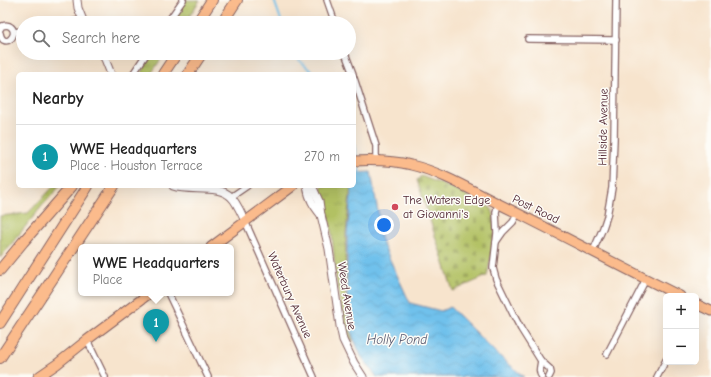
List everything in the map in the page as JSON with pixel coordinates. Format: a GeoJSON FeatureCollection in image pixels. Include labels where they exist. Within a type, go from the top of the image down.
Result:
{"type":"FeatureCollection","features":[{"type":"Feature","properties":{"kind":"highway"},"geometry":{"type":"LineString","coordinates":[[202,16],[212,0]]}},
{"type":"Feature","properties":{"kind":"highway"},"geometry":{"type":"LineString","coordinates":[[227,16],[238,0]]}},
{"type":"Feature","properties":{"kind":"highway"},"geometry":{"type":"LineString","coordinates":[[164,72],[172,60]]}},
{"type":"Feature","properties":{"kind":"highway"},"geometry":{"type":"LineString","coordinates":[[189,72],[197,60]]}},
{"type":"Feature","properties":{"kind":"highway"},"geometry":{"type":"LineString","coordinates":[[0,270],[70,188]]}},
{"type":"Feature","properties":{"kind":"highway"},"geometry":{"type":"LineString","coordinates":[[0,322],[87,188]]}},
{"type":"Feature","properties":{"kind":"highway"},"geometry":{"type":"LineString","coordinates":[[0,358],[113,188]]}},
{"type":"Feature","properties":{"kind":"highway"},"geometry":{"type":"LineString","coordinates":[[0,361],[23,324]]}},
{"type":"Feature","properties":{"kind":"main road","name":"Post Road"},"geometry":{"type":"LineString","coordinates":[[356,162],[386,160],[401,162],[428,170],[454,181],[674,293]]}},
{"type":"Feature","properties":{"kind":"main road"},"geometry":{"type":"LineString","coordinates":[[215,244],[290,188]]}},
{"type":"Feature","properties":{"kind":"main road"},"geometry":{"type":"LineString","coordinates":[[38,377],[146,296]]}},
{"type":"Feature","properties":{"kind":"main road"},"geometry":{"type":"LineString","coordinates":[[699,305],[711,311]]}},
{"type":"Feature","properties":{"kind":"street"},"geometry":{"type":"LineString","coordinates":[[77,0],[81,16]]}},
{"type":"Feature","properties":{"kind":"street"},"geometry":{"type":"LineString","coordinates":[[172,16],[183,0]]}},
{"type":"Feature","properties":{"kind":"street"},"geometry":{"type":"LineString","coordinates":[[327,0],[333,16]]}},
{"type":"Feature","properties":{"kind":"street","name":"Hillside Avenue"},"geometry":{"type":"LineString","coordinates":[[593,251],[607,216],[612,188],[616,0]]}},
{"type":"Feature","properties":{"kind":"street"},"geometry":{"type":"LineString","coordinates":[[0,29],[2,26],[7,25],[12,27],[14,32],[13,37],[6,41],[1,38],[0,33]]}},
{"type":"Feature","properties":{"kind":"street"},"geometry":{"type":"LineString","coordinates":[[528,39],[616,40]]}},
{"type":"Feature","properties":{"kind":"street"},"geometry":{"type":"LineString","coordinates":[[105,60],[110,72]]}},
{"type":"Feature","properties":{"kind":"street"},"geometry":{"type":"LineString","coordinates":[[134,72],[142,60]]}},
{"type":"Feature","properties":{"kind":"street"},"geometry":{"type":"LineString","coordinates":[[347,60],[351,72]]}},
{"type":"Feature","properties":{"kind":"street"},"geometry":{"type":"LineString","coordinates":[[356,84],[376,146],[373,160]]}},
{"type":"Feature","properties":{"kind":"street"},"geometry":{"type":"LineString","coordinates":[[182,188],[217,190],[225,192],[231,197],[245,221]]}},
{"type":"Feature","properties":{"kind":"street"},"geometry":{"type":"LineString","coordinates":[[231,197],[244,188]]}},
{"type":"Feature","properties":{"kind":"street","name":"Weed Avenue"},"geometry":{"type":"LineString","coordinates":[[307,188],[308,195],[312,203],[321,215]]}},
{"type":"Feature","properties":{"kind":"street","name":"Weed Avenue"},"geometry":{"type":"LineString","coordinates":[[313,188],[319,201],[343,340],[354,363],[363,377]]}},
{"type":"Feature","properties":{"kind":"street"},"geometry":{"type":"LineString","coordinates":[[498,204],[496,212],[496,242],[493,268],[496,279],[521,329],[541,361],[550,369],[550,377]]}},
{"type":"Feature","properties":{"kind":"street"},"geometry":{"type":"LineString","coordinates":[[496,242],[513,222],[518,213]]}},
{"type":"Feature","properties":{"kind":"street","name":"Waterbury Avenue"},"geometry":{"type":"LineString","coordinates":[[245,221],[314,377]]}},
{"type":"Feature","properties":{"kind":"street"},"geometry":{"type":"LineString","coordinates":[[606,354],[646,279]]}},
{"type":"Feature","properties":{"kind":"street"},"geometry":{"type":"LineString","coordinates":[[169,296],[208,377]]}},
{"type":"Feature","properties":{"kind":"street"},"geometry":{"type":"LineString","coordinates":[[87,340],[105,377]]}},
{"type":"Feature","properties":{"kind":"street"},"geometry":{"type":"LineString","coordinates":[[541,361],[540,374],[542,377]]}},
{"type":"Feature","properties":{"kind":"street"},"geometry":{"type":"LineString","coordinates":[[657,377],[663,365]]}},
{"type":"Feature","properties":{"kind":"green space"},"geometry":{"type":"Polygon","coordinates":[[[183,0],[200,0],[190,16],[174,16],[183,0]]]}},
{"type":"Feature","properties":{"kind":"green space"},"geometry":{"type":"Polygon","coordinates":[[[149,60],[160,60],[152,72],[142,72],[149,60]]]}},
{"type":"Feature","properties":{"kind":"green space"},"geometry":{"type":"Polygon","coordinates":[[[421,176],[454,189],[491,208],[494,215],[495,238],[487,276],[453,291],[417,180],[421,176]]]}},
{"type":"Feature","properties":{"kind":"green space"},"geometry":{"type":"Polygon","coordinates":[[[52,188],[58,188],[0,258],[0,216],[28,213],[52,188]]]}},
{"type":"Feature","properties":{"kind":"green space"},"geometry":{"type":"Polygon","coordinates":[[[322,188],[351,188],[346,232],[345,281],[346,309],[353,341],[348,341],[336,279],[329,218],[321,194],[322,188]]]}},
{"type":"Feature","properties":{"kind":"water","name":"Holly Pond"},"geometry":{"type":"Polygon","coordinates":[[[371,172],[381,229],[380,238],[410,303],[441,311],[450,307],[496,353],[524,377],[377,377],[361,356],[353,337],[347,308],[347,233],[352,188],[356,188],[356,173],[371,172]]]}},
{"type":"Feature","properties":{"kind":"waterway"},"geometry":{"type":"LineString","coordinates":[[274,0],[280,16]]}},
{"type":"Feature","properties":{"kind":"waterway"},"geometry":{"type":"LineString","coordinates":[[299,60],[312,72]]}},
{"type":"Feature","properties":{"kind":"waterway"},"geometry":{"type":"LineString","coordinates":[[356,154],[357,158]]}},
{"type":"Feature","properties":{"kind":"waterway"},"geometry":{"type":"LineString","coordinates":[[358,164],[360,174]]}},
{"type":"Feature","properties":{"kind":"place","name":"The Waters Edge at Giovanni's"},"geometry":{"type":"Point","coordinates":[395,207]}},
{"type":"Feature","properties":{"kind":"place","name":"WWE Headquarters"},"geometry":{"type":"Point","coordinates":[156,342]}}]}
